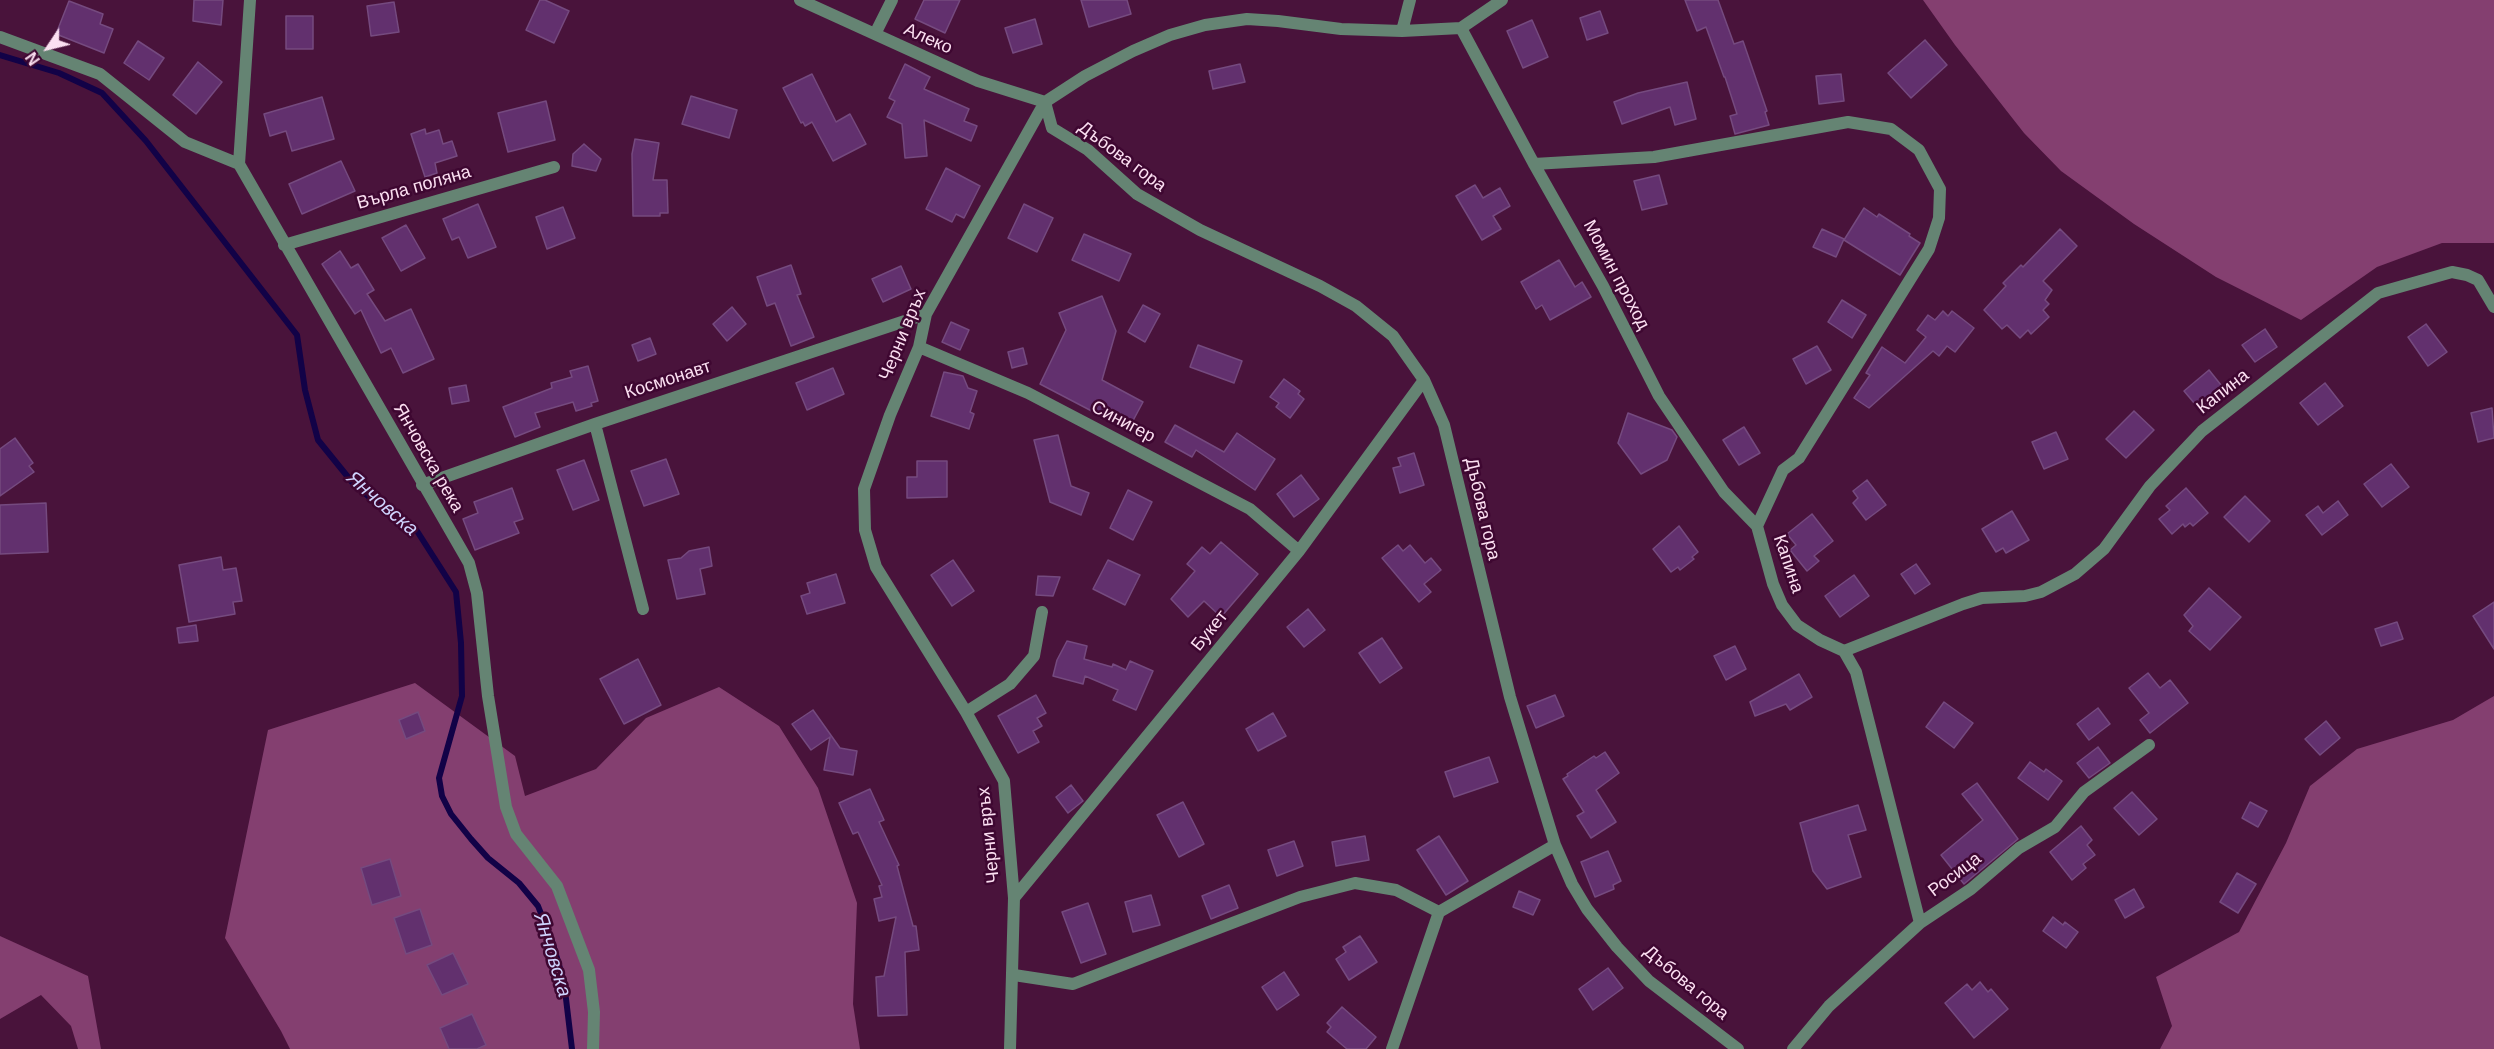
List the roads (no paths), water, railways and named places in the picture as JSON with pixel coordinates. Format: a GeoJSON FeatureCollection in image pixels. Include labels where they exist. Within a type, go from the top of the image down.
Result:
{"type":"FeatureCollection","features":[{"type":"Feature","properties":{"kind":"street"},"geometry":{"type":"LineString","coordinates":[[0,37],[100,74],[185,142],[239,164],[250,0]]}},
{"type":"Feature","properties":{"kind":"street","name":"Алеко"},"geometry":{"type":"LineString","coordinates":[[800,0],[978,81],[1045,102]]}},
{"type":"Feature","properties":{"kind":"street"},"geometry":{"type":"LineString","coordinates":[[875,34],[892,0]]}},
{"type":"Feature","properties":{"kind":"street"},"geometry":{"type":"LineString","coordinates":[[1402,31],[1410,0]]}},
{"type":"Feature","properties":{"kind":"street","name":"Черни връх"},"geometry":{"type":"LineString","coordinates":[[1011,1049],[1014,898],[1004,781],[966,712],[876,567],[865,530],[864,489],[890,415],[919,347],[927,314],[1045,102],[1085,76],[1170,34],[1205,26],[1247,19],[1341,29],[1402,31],[1461,27],[1502,0]]}},
{"type":"Feature","properties":{"kind":"street","name":"Момин проход"},"geometry":{"type":"LineString","coordinates":[[1461,27],[1534,164],[1603,286],[1659,396],[1724,492],[1756,526]]}},
{"type":"Feature","properties":{"kind":"street","name":"Дъбова гора"},"geometry":{"type":"LineString","coordinates":[[1045,102],[1052,128],[1088,150],[1137,194],[1200,230],[1320,286],[1356,306],[1393,336],[1424,380],[1444,425],[1510,697],[1555,845],[1587,909],[1617,947],[1648,981],[1738,1049]]}},
{"type":"Feature","properties":{"kind":"street","name":"Капина"},"geometry":{"type":"LineString","coordinates":[[1534,164],[1654,157],[1848,122],[1891,129],[1919,150],[1940,189],[1939,218],[1929,249],[1799,458],[1783,470],[1756,526],[1782,606],[1797,625],[1820,640],[1844,651],[1963,604],[1982,598],[2025,596],[2041,592],[2075,574],[2104,549],[2150,486],[2202,431],[2378,293],[2452,272],[2478,280],[2494,307]]}},
{"type":"Feature","properties":{"kind":"street","name":"Янчовска река"},"geometry":{"type":"LineString","coordinates":[[239,164],[469,563],[477,593],[488,696],[506,807],[516,834],[557,886],[589,970],[594,1012],[593,1049]]}},
{"type":"Feature","properties":{"kind":"street","name":"Върла поляна"},"geometry":{"type":"LineString","coordinates":[[284,244],[554,167]]}},
{"type":"Feature","properties":{"kind":"street","name":"Космонавт"},"geometry":{"type":"LineString","coordinates":[[422,485],[595,424],[927,314]]}},
{"type":"Feature","properties":{"kind":"street","name":"Синигер"},"geometry":{"type":"LineString","coordinates":[[919,347],[1028,393],[1250,509],[1299,551]]}},
{"type":"Feature","properties":{"kind":"street","name":"Букет"},"geometry":{"type":"LineString","coordinates":[[1014,898],[1299,551],[1424,380]]}},
{"type":"Feature","properties":{"kind":"street"},"geometry":{"type":"LineString","coordinates":[[595,424],[643,609]]}},
{"type":"Feature","properties":{"kind":"street"},"geometry":{"type":"LineString","coordinates":[[966,712],[1010,684],[1034,656],[1042,612]]}},
{"type":"Feature","properties":{"kind":"street"},"geometry":{"type":"LineString","coordinates":[[1844,651],[1856,672],[1920,923]]}},
{"type":"Feature","properties":{"kind":"street","name":"Росица"},"geometry":{"type":"LineString","coordinates":[[1793,1049],[1829,1006],[1920,923],[1971,889],[2019,848],[2055,827],[2084,792],[2149,745]]}},
{"type":"Feature","properties":{"kind":"street"},"geometry":{"type":"LineString","coordinates":[[1392,1049],[1439,912],[1555,845]]}},
{"type":"Feature","properties":{"kind":"street"},"geometry":{"type":"LineString","coordinates":[[1014,975],[1073,984],[1300,897],[1355,883],[1396,890],[1439,912]]}},
{"type":"Feature","properties":{"kind":"waterway","name":"Янчовска"},"geometry":{"type":"LineString","coordinates":[[0,55],[59,73],[102,93],[146,141],[297,335],[305,390],[318,440],[352,482],[376,503],[417,531],[456,592],[461,643],[462,696],[439,778],[442,796],[451,814],[471,839],[488,858],[519,883],[538,906],[552,941],[564,982],[572,1049]]}}]}
